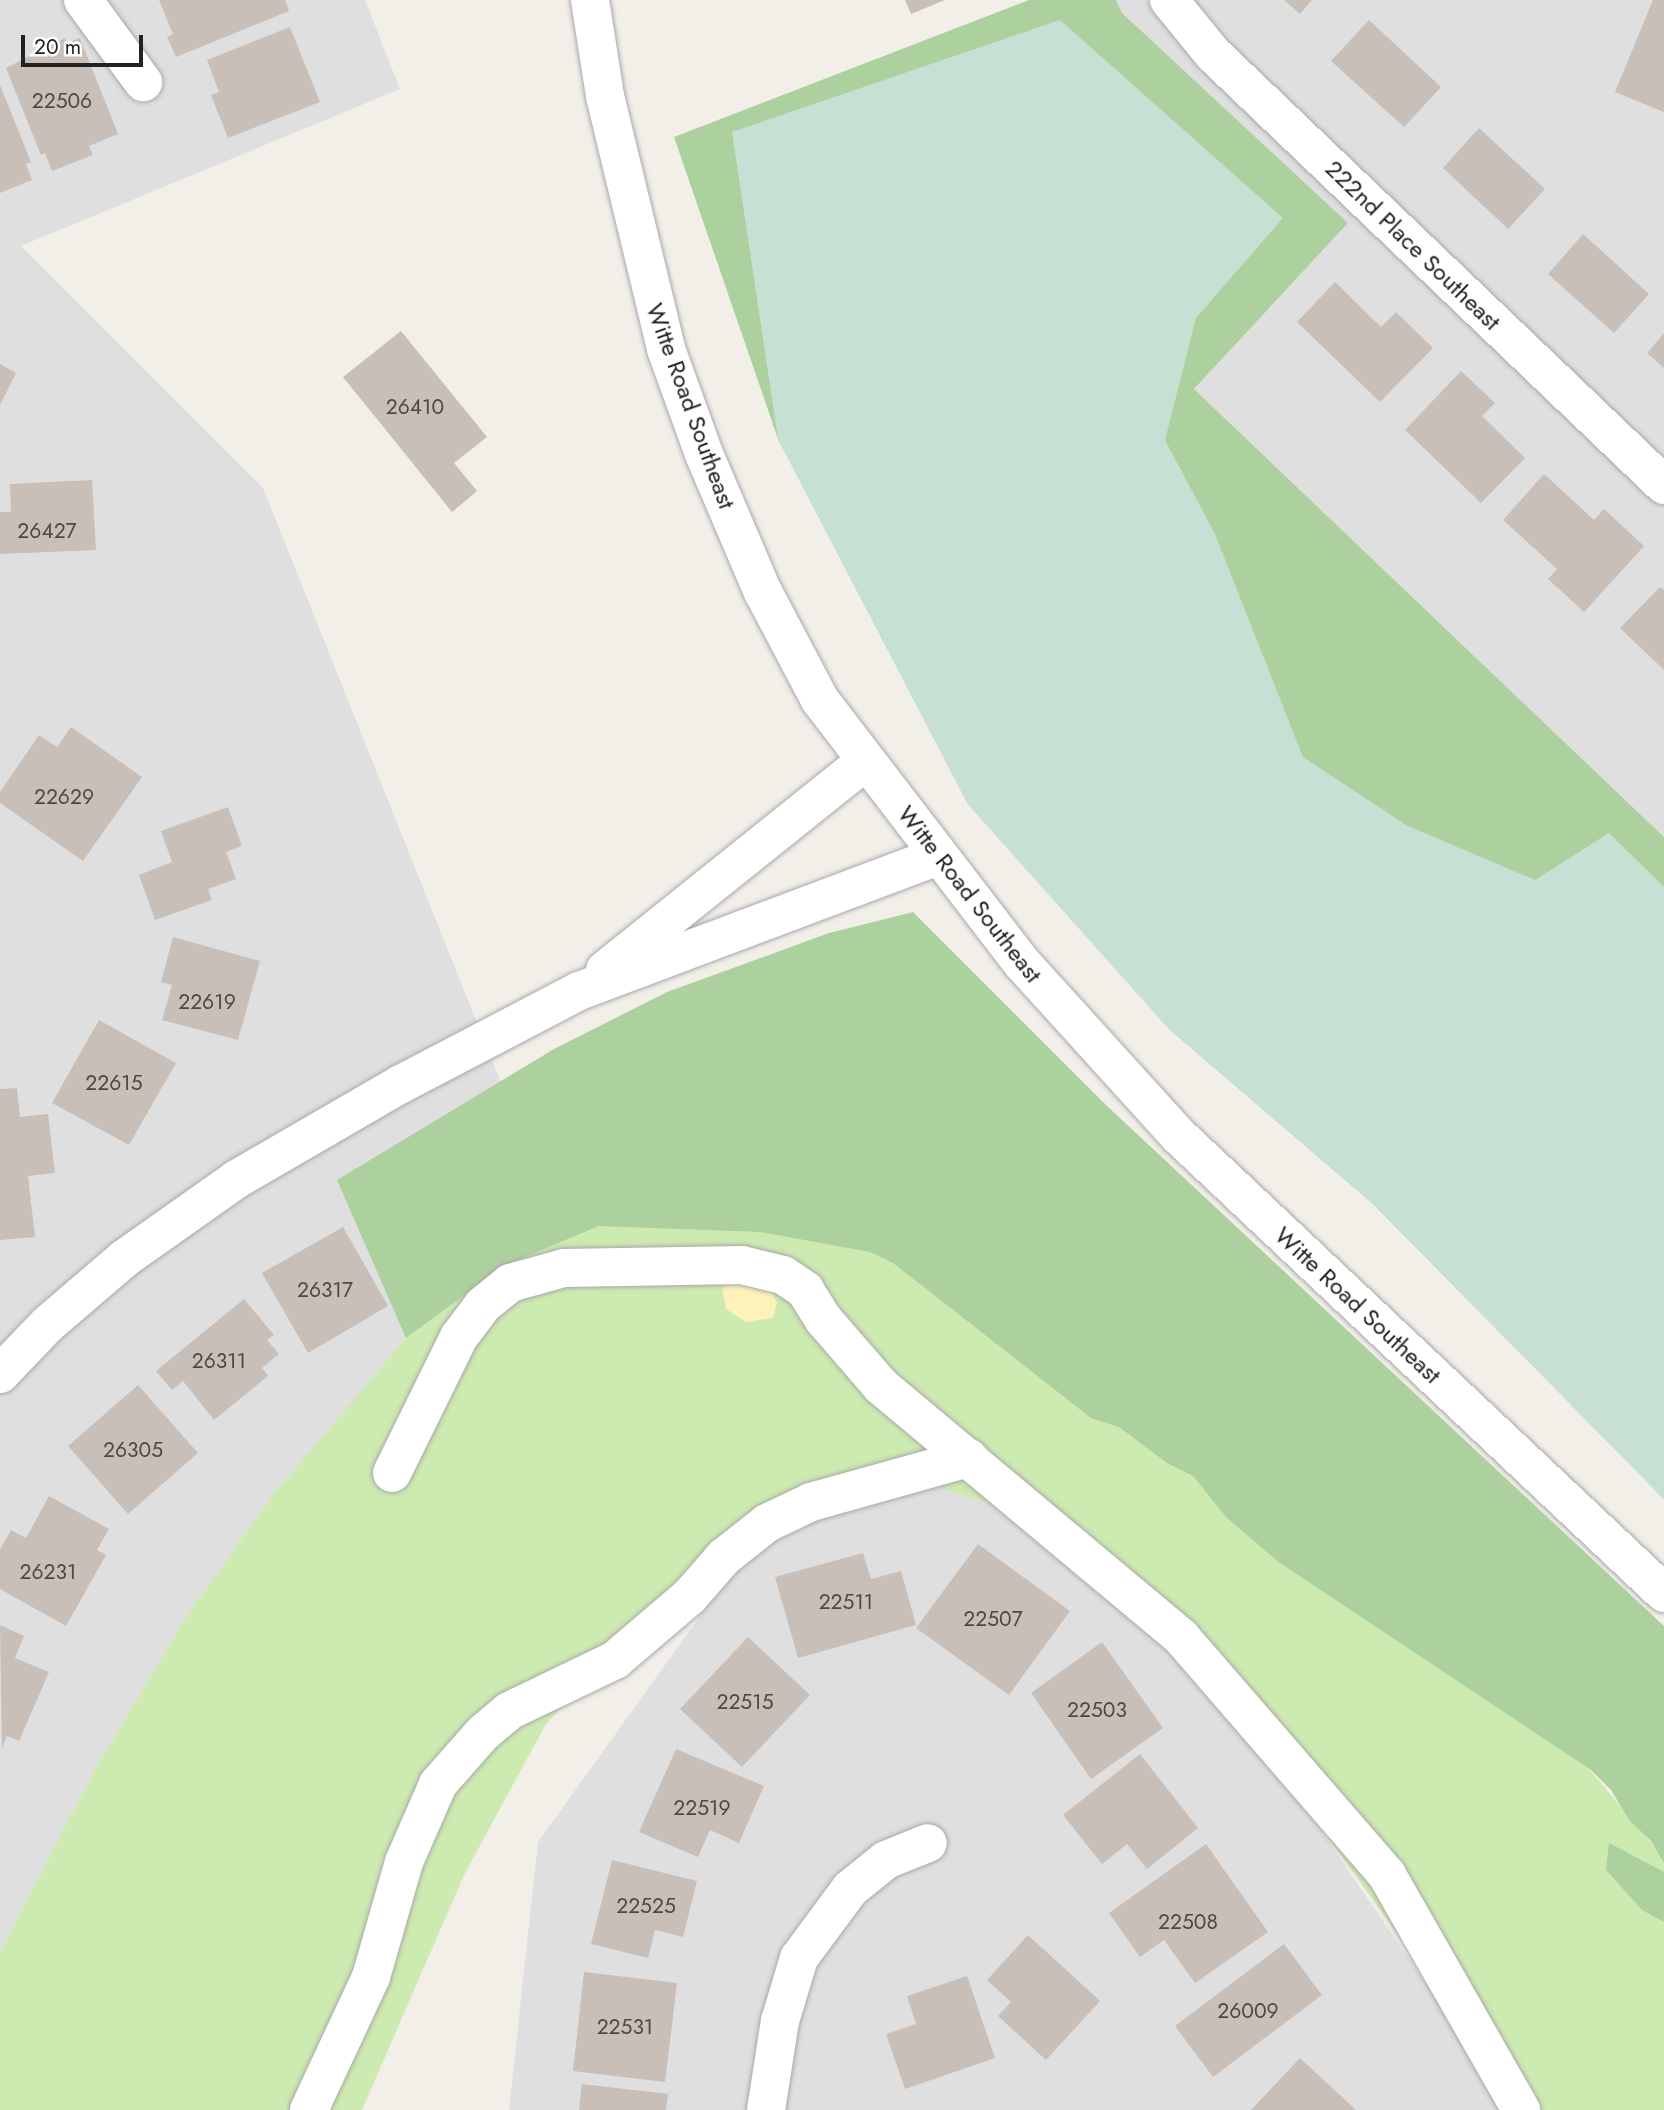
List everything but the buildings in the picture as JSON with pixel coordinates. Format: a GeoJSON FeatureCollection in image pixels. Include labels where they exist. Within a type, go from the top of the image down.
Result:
{"type":"FeatureCollection","features":[{"type":"Feature","properties":{"kind":"street"},"geometry":{"type":"LineString","coordinates":[[83,0],[143,82]]}},
{"type":"Feature","properties":{"kind":"street","name":"Witte Road Southeast"},"geometry":{"type":"LineString","coordinates":[[590,0],[605,96],[640,255],[666,349],[704,454],[763,592],[820,700],[1022,963],[1180,1137],[1664,1593]]}},
{"type":"Feature","properties":{"kind":"street","name":"222nd Place Southeast"},"geometry":{"type":"LineString","coordinates":[[1169,0],[1213,54],[1664,485]]}},
{"type":"Feature","properties":{"kind":"street"},"geometry":{"type":"LineString","coordinates":[[579,991],[866,761]]}},
{"type":"Feature","properties":{"kind":"street"},"geometry":{"type":"LineString","coordinates":[[0,1374],[48,1324],[125,1258],[237,1179],[401,1084],[579,991],[939,856]]}},
{"type":"Feature","properties":{"kind":"street"},"geometry":{"type":"LineString","coordinates":[[392,1473],[459,1337],[483,1305],[510,1283],[564,1268],[742,1265],[783,1275],[806,1290],[881,1386],[1181,1637],[1378,1865],[1521,2110]]}},
{"type":"Feature","properties":{"kind":"street"},"geometry":{"type":"LineString","coordinates":[[309,2110],[371,1977],[404,1862],[438,1784],[483,1733],[509,1711],[615,1660],[691,1595],[724,1557],[767,1523],[811,1502],[969,1458]]}},
{"type":"Feature","properties":{"kind":"street"},"geometry":{"type":"LineString","coordinates":[[766,2110],[780,2021],[799,1958],[850,1889],[886,1860],[928,1843]]}},
{"type":"Feature","properties":{"kind":"shaded area"},"geometry":{"type":"Polygon","coordinates":[[[0,0],[365,0],[400,89],[21,246],[263,488],[564,1240],[272,1496],[184,1620],[90,1778],[0,1953],[0,0]]]}},
{"type":"Feature","properties":{"kind":"shaded area"},"geometry":{"type":"Polygon","coordinates":[[[1116,0],[1664,0],[1664,837],[1194,389],[1348,223],[1121,13],[1116,0]]]}},
{"type":"Feature","properties":{"kind":"shaded area"},"geometry":{"type":"Polygon","coordinates":[[[936,1487],[989,1503],[1059,1540],[1108,1573],[1289,1783],[1494,2084],[1505,2110],[509,2110],[538,1842],[731,1573],[768,1532],[936,1487]]]}},
{"type":"Feature","properties":{"kind":"green space"},"geometry":{"type":"Polygon","coordinates":[[[1029,0],[1116,0],[1122,13],[1348,223],[1194,389],[1664,837],[1664,1499],[1372,1203],[1170,1030],[968,804],[778,439],[674,137],[1029,0]]]}},
{"type":"Feature","properties":{"kind":"green space"},"geometry":{"type":"Polygon","coordinates":[[[1060,20],[1283,218],[1196,318],[1165,440],[1215,534],[1303,757],[1406,825],[1535,880],[1609,833],[1664,887],[1664,1499],[1372,1203],[1170,1030],[968,804],[778,439],[732,132],[1060,20]]]}},
{"type":"Feature","properties":{"kind":"green space"},"geometry":{"type":"Polygon","coordinates":[[[913,912],[1106,1105],[1664,1626],[1664,1863],[1651,1841],[1629,1820],[1611,1790],[1591,1770],[1280,1563],[1227,1518],[1193,1476],[1167,1463],[1119,1427],[1091,1418],[893,1263],[870,1252],[760,1232],[599,1226],[504,1266],[406,1338],[337,1180],[554,1049],[667,992],[829,933],[913,912]]]}},
{"type":"Feature","properties":{"kind":"green space"},"geometry":{"type":"Polygon","coordinates":[[[784,1200],[1392,1535],[1664,1858],[1664,2110],[1505,2110],[1421,1967],[1289,1783],[1108,1573],[1059,1540],[989,1503],[936,1487],[838,1487],[641,1618],[546,1724],[465,1873],[362,2110],[0,2110],[0,1953],[90,1778],[184,1620],[272,1496],[406,1338],[504,1266],[599,1226],[784,1200]]]}},
{"type":"Feature","properties":{"kind":"green space"},"geometry":{"type":"Polygon","coordinates":[[[1609,1843],[1664,1872],[1664,1922],[1642,1910],[1606,1870],[1609,1843]]]}},
{"type":"Feature","properties":{"kind":"sand"},"geometry":{"type":"Polygon","coordinates":[[[737,1278],[772,1291],[777,1303],[773,1318],[746,1322],[726,1309],[722,1288],[737,1278]]]}}]}
